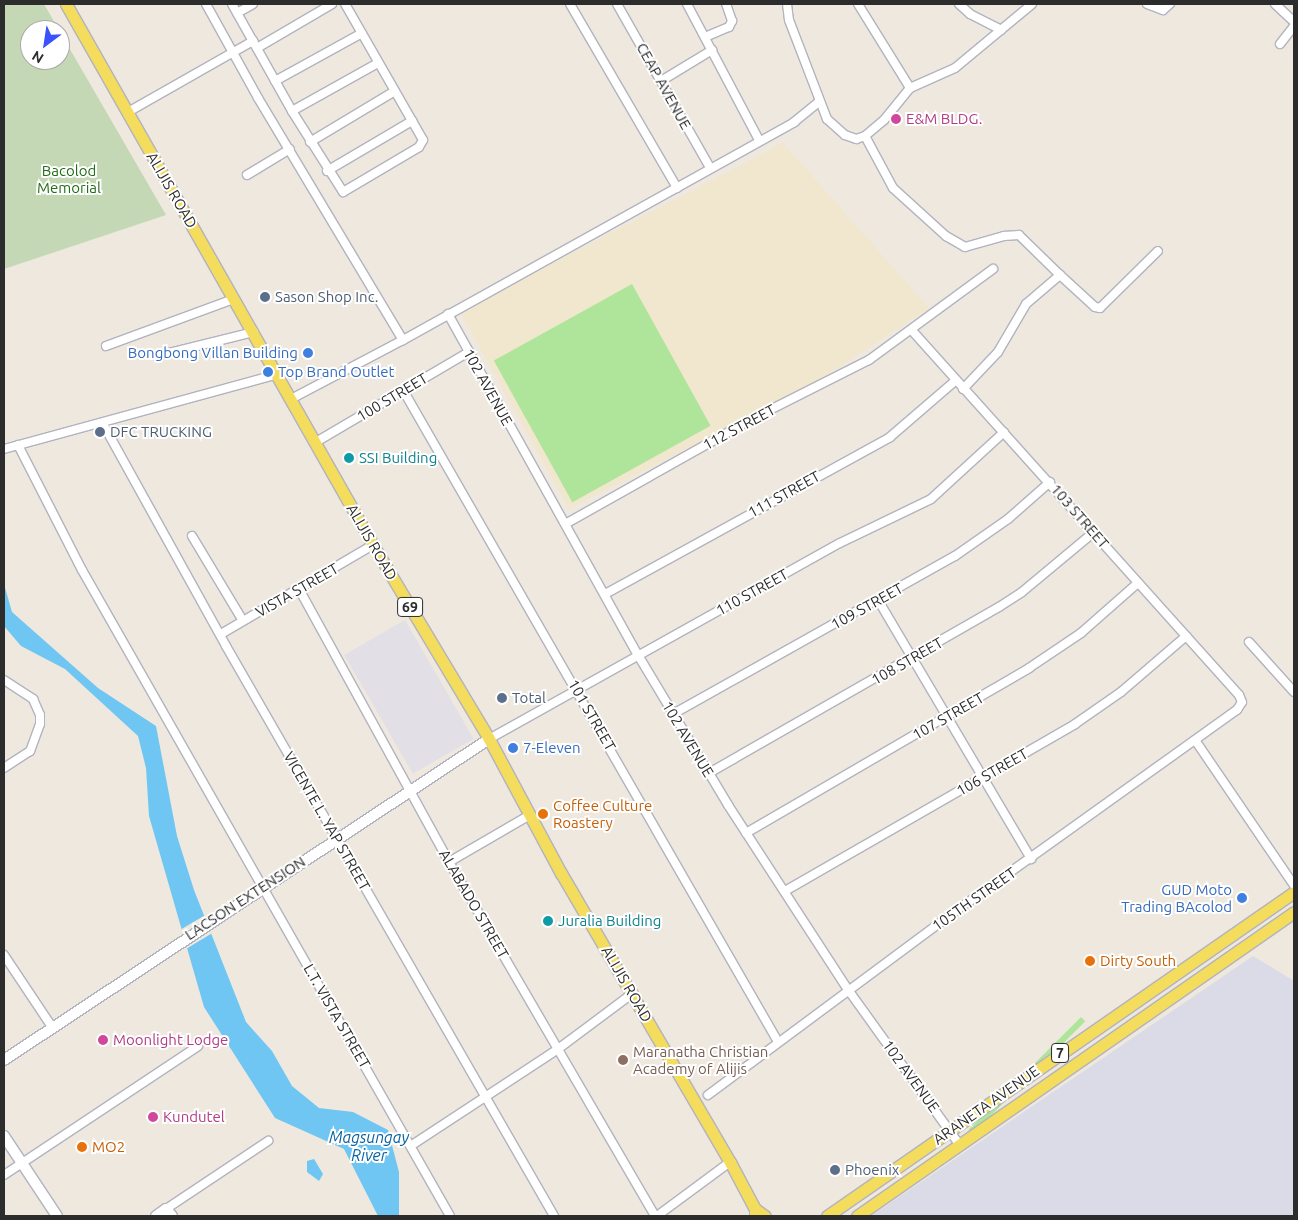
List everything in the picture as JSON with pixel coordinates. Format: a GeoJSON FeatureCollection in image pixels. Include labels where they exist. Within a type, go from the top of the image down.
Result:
{"type":"FeatureCollection","features":[{"type":"Feature","properties":{"kind":"main road","name":"ALIJIS ROAD"},"geometry":{"type":"LineString","coordinates":[[66,4],[374,545],[489,739],[528,816],[730,1162],[755,1213],[765,1216]]}},
{"type":"Feature","properties":{"kind":"main road","name":"LACSON EXTENSION"},"geometry":{"type":"LineString","coordinates":[[4,1060],[264,886],[489,739]]}},
{"type":"Feature","properties":{"kind":"main road","name":"ARANETA AVENUE"},"geometry":{"type":"LineString","coordinates":[[827,1216],[1294,892]]}},
{"type":"Feature","properties":{"kind":"main road","name":"ARANETA AVENUE"},"geometry":{"type":"LineString","coordinates":[[857,1216],[1294,912]]}},
{"type":"Feature","properties":{"kind":"main road"},"geometry":{"type":"LineString","coordinates":[[4,1136],[57,1216]]}},
{"type":"Feature","properties":{"kind":"main road"},"geometry":{"type":"LineString","coordinates":[[156,1216],[169,1212]]}},
{"type":"Feature","properties":{"kind":"street"},"geometry":{"type":"LineString","coordinates":[[206,4],[403,340]]}},
{"type":"Feature","properties":{"kind":"street"},"geometry":{"type":"LineString","coordinates":[[232,4],[327,171],[340,191],[346,191],[422,144],[412,121],[345,4]]}},
{"type":"Feature","properties":{"kind":"street"},"geometry":{"type":"LineString","coordinates":[[237,13],[253,4]]}},
{"type":"Feature","properties":{"kind":"street"},"geometry":{"type":"LineString","coordinates":[[128,112],[233,52],[255,45],[332,4]]}},
{"type":"Feature","properties":{"kind":"street"},"geometry":{"type":"LineString","coordinates":[[570,4],[677,188]]}},
{"type":"Feature","properties":{"kind":"street","name":"CEAP AVENUE"},"geometry":{"type":"LineString","coordinates":[[618,4],[710,168]]}},
{"type":"Feature","properties":{"kind":"street"},"geometry":{"type":"LineString","coordinates":[[687,4],[759,140]]}},
{"type":"Feature","properties":{"kind":"street"},"geometry":{"type":"LineString","coordinates":[[704,37],[729,27],[732,21],[726,4]]}},
{"type":"Feature","properties":{"kind":"street"},"geometry":{"type":"LineString","coordinates":[[787,4],[789,20],[817,87],[819,102],[834,127],[856,139],[865,136],[884,120],[910,88],[955,68],[1032,4]]}},
{"type":"Feature","properties":{"kind":"street"},"geometry":{"type":"LineString","coordinates":[[858,4],[910,88]]}},
{"type":"Feature","properties":{"kind":"street"},"geometry":{"type":"LineString","coordinates":[[959,4],[970,14],[1001,30]]}},
{"type":"Feature","properties":{"kind":"street"},"geometry":{"type":"LineString","coordinates":[[1147,4],[1163,10],[1170,4]]}},
{"type":"Feature","properties":{"kind":"street"},"geometry":{"type":"LineString","coordinates":[[1275,4],[1294,24],[1280,44]]}},
{"type":"Feature","properties":{"kind":"street"},"geometry":{"type":"LineString","coordinates":[[275,81],[362,32]]}},
{"type":"Feature","properties":{"kind":"street"},"geometry":{"type":"LineString","coordinates":[[661,81],[712,50]]}},
{"type":"Feature","properties":{"kind":"street"},"geometry":{"type":"LineString","coordinates":[[292,111],[378,63]]}},
{"type":"Feature","properties":{"kind":"street"},"geometry":{"type":"LineString","coordinates":[[310,142],[395,91]]}},
{"type":"Feature","properties":{"kind":"street"},"geometry":{"type":"LineString","coordinates":[[291,399],[403,340],[677,188],[759,140],[794,122],[819,102]]}},
{"type":"Feature","properties":{"kind":"street"},"geometry":{"type":"LineString","coordinates":[[327,171],[412,121]]}},
{"type":"Feature","properties":{"kind":"street"},"geometry":{"type":"LineString","coordinates":[[865,136],[893,188],[946,236],[965,247],[1012,234],[1019,235],[1089,302],[1100,308],[1158,252]]}},
{"type":"Feature","properties":{"kind":"street"},"geometry":{"type":"LineString","coordinates":[[247,175],[290,149]]}},
{"type":"Feature","properties":{"kind":"street","name":"112 STREET"},"geometry":{"type":"LineString","coordinates":[[567,523],[750,420],[869,360],[912,331],[993,269]]}},
{"type":"Feature","properties":{"kind":"street"},"geometry":{"type":"LineString","coordinates":[[963,389],[998,352],[1026,304],[1060,275]]}},
{"type":"Feature","properties":{"kind":"street"},"geometry":{"type":"LineString","coordinates":[[106,346],[234,299]]}},
{"type":"Feature","properties":{"kind":"street","name":"102 AVENUE"},"geometry":{"type":"LineString","coordinates":[[448,314],[567,523],[638,655],[746,833],[849,991],[960,1144]]}},
{"type":"Feature","properties":{"kind":"street","name":"103 STREET"},"geometry":{"type":"LineString","coordinates":[[912,331],[955,381],[1050,482],[1239,695],[1240,706]]}},
{"type":"Feature","properties":{"kind":"street"},"geometry":{"type":"LineString","coordinates":[[157,356],[254,332]]}},
{"type":"Feature","properties":{"kind":"street","name":"100 STREET"},"geometry":{"type":"LineString","coordinates":[[316,442],[469,352]]}},
{"type":"Feature","properties":{"kind":"street"},"geometry":{"type":"LineString","coordinates":[[4,449],[103,424],[278,374]]}},
{"type":"Feature","properties":{"kind":"street","name":"111 STREET"},"geometry":{"type":"LineString","coordinates":[[605,594],[890,437],[955,381]]}},
{"type":"Feature","properties":{"kind":"street","name":"101 STREET"},"geometry":{"type":"LineString","coordinates":[[403,390],[778,1042]]}},
{"type":"Feature","properties":{"kind":"street","name":"VICENTE L. YAP STREET"},"geometry":{"type":"LineString","coordinates":[[103,424],[337,838],[554,1216]]}},
{"type":"Feature","properties":{"kind":"street","name":"110 STREET"},"geometry":{"type":"LineString","coordinates":[[489,739],[578,692],[638,655],[840,543],[931,499],[1004,432]]}},
{"type":"Feature","properties":{"kind":"street","name":"L.T. VISTA STREET"},"geometry":{"type":"LineString","coordinates":[[18,445],[82,570],[412,1144],[450,1216]]}},
{"type":"Feature","properties":{"kind":"street","name":"109 STREET"},"geometry":{"type":"LineString","coordinates":[[673,714],[878,600],[990,532],[1050,482]]}},
{"type":"Feature","properties":{"kind":"street","name":"108 STREET"},"geometry":{"type":"LineString","coordinates":[[709,773],[913,659],[1022,592],[1094,532]]}},
{"type":"Feature","properties":{"kind":"street"},"geometry":{"type":"LineString","coordinates":[[192,536],[243,621]]}},
{"type":"Feature","properties":{"kind":"street","name":"VISTA STREET"},"geometry":{"type":"LineString","coordinates":[[221,634],[374,545]]}},
{"type":"Feature","properties":{"kind":"street","name":"107 STREET"},"geometry":{"type":"LineString","coordinates":[[746,833],[946,718],[1060,649],[1138,583]]}},
{"type":"Feature","properties":{"kind":"street","name":"ALABADO STREET"},"geometry":{"type":"LineString","coordinates":[[299,589],[449,862],[656,1216]]}},
{"type":"Feature","properties":{"kind":"street"},"geometry":{"type":"LineString","coordinates":[[878,600],[981,778],[1031,859]]}},
{"type":"Feature","properties":{"kind":"street","name":"106 STREET"},"geometry":{"type":"LineString","coordinates":[[785,891],[1101,707],[1186,636]]}},
{"type":"Feature","properties":{"kind":"street"},"geometry":{"type":"LineString","coordinates":[[1249,642],[1294,692]]}},
{"type":"Feature","properties":{"kind":"street"},"geometry":{"type":"LineString","coordinates":[[4,680],[33,699],[40,724],[30,751],[4,768]]}},
{"type":"Feature","properties":{"kind":"street","name":"105TH STREET"},"geometry":{"type":"LineString","coordinates":[[708,1095],[1240,706]]}},
{"type":"Feature","properties":{"kind":"street"},"geometry":{"type":"LineString","coordinates":[[1195,740],[1294,885]]}},
{"type":"Feature","properties":{"kind":"street"},"geometry":{"type":"LineString","coordinates":[[449,862],[528,816]]}},
{"type":"Feature","properties":{"kind":"street"},"geometry":{"type":"LineString","coordinates":[[4,955],[52,1027]]}},
{"type":"Feature","properties":{"kind":"street"},"geometry":{"type":"LineString","coordinates":[[412,1144],[558,1049],[633,993]]}},
{"type":"Feature","properties":{"kind":"street"},"geometry":{"type":"LineString","coordinates":[[4,1175],[198,1046]]}},
{"type":"Feature","properties":{"kind":"street"},"geometry":{"type":"LineString","coordinates":[[169,1212],[268,1141]]}},
{"type":"Feature","properties":{"kind":"street"},"geometry":{"type":"LineString","coordinates":[[656,1216],[730,1162]]}},
{"type":"Feature","properties":{"kind":"shaded area"},"geometry":{"type":"Polygon","coordinates":[[[783,143],[929,308],[813,384],[569,509],[460,312],[783,143]]]}},
{"type":"Feature","properties":{"kind":"shaded area"},"geometry":{"type":"Polygon","coordinates":[[[405,620],[473,739],[413,774],[344,655],[405,620]]]}},
{"type":"Feature","properties":{"kind":"shaded area"},"geometry":{"type":"Polygon","coordinates":[[[1253,956],[1294,981],[1294,1216],[871,1216],[1253,956]]]}},
{"type":"Feature","properties":{"kind":"green space","name":"Bacolod Memorial"},"geometry":{"type":"Polygon","coordinates":[[[4,4],[44,4],[53,20],[20,20],[20,70],[70,70],[70,49],[166,215],[4,269],[4,4]]]}},
{"type":"Feature","properties":{"kind":"green space"},"geometry":{"type":"Polygon","coordinates":[[[632,284],[711,426],[572,502],[494,361],[632,284]]]}},
{"type":"Feature","properties":{"kind":"green space"},"geometry":{"type":"Polygon","coordinates":[[[1081,1017],[1085,1021],[973,1134],[969,1129],[1081,1017]]]}},
{"type":"Feature","properties":{"kind":"water","name":"Magsungay River"},"geometry":{"type":"Polygon","coordinates":[[[4,584],[12,612],[98,688],[156,726],[177,836],[194,890],[246,1022],[272,1051],[292,1086],[319,1108],[353,1112],[388,1130],[399,1172],[399,1216],[378,1216],[344,1149],[275,1118],[204,1007],[149,816],[146,768],[138,736],[65,669],[21,646],[4,626],[4,584]]]}},
{"type":"Feature","properties":{"kind":"water"},"geometry":{"type":"Polygon","coordinates":[[[314,1159],[323,1174],[319,1181],[307,1172],[307,1161],[314,1159]]]}},
{"type":"Feature","properties":{"kind":"pier"},"geometry":{"type":"Polygon","coordinates":[[[207,914],[214,932],[186,949],[180,930],[207,914]]]}},
{"type":"Feature","properties":{"kind":"place","name":"E&M BLDG."},"geometry":{"type":"Point","coordinates":[896,119]}},
{"type":"Feature","properties":{"kind":"place","name":"Sason Shop Inc."},"geometry":{"type":"Point","coordinates":[265,297]}},
{"type":"Feature","properties":{"kind":"place","name":"Bongbong Villan Building"},"geometry":{"type":"Point","coordinates":[308,353]}},
{"type":"Feature","properties":{"kind":"place","name":"Top Brand Outlet"},"geometry":{"type":"Point","coordinates":[268,372]}},
{"type":"Feature","properties":{"kind":"place","name":"DFC TRUCKING"},"geometry":{"type":"Point","coordinates":[100,432]}},
{"type":"Feature","properties":{"kind":"place","name":"SSI Building"},"geometry":{"type":"Point","coordinates":[349,458]}},
{"type":"Feature","properties":{"kind":"place","name":"Total"},"geometry":{"type":"Point","coordinates":[502,698]}},
{"type":"Feature","properties":{"kind":"place","name":"7-Eleven"},"geometry":{"type":"Point","coordinates":[513,748]}},
{"type":"Feature","properties":{"kind":"place","name":"Coffee Culture Roastery"},"geometry":{"type":"Point","coordinates":[543,814]}},
{"type":"Feature","properties":{"kind":"place","name":"GUD Moto Trading BAcolod"},"geometry":{"type":"Point","coordinates":[1242,898]}},
{"type":"Feature","properties":{"kind":"place","name":"Juralia Building"},"geometry":{"type":"Point","coordinates":[548,921]}},
{"type":"Feature","properties":{"kind":"place","name":"Dirty South"},"geometry":{"type":"Point","coordinates":[1090,961]}},
{"type":"Feature","properties":{"kind":"place","name":"Moonlight Lodge"},"geometry":{"type":"Point","coordinates":[103,1040]}},
{"type":"Feature","properties":{"kind":"place","name":"Maranatha Christian Academy of Alijis"},"geometry":{"type":"Point","coordinates":[623,1060]}},
{"type":"Feature","properties":{"kind":"place","name":"Kundutel"},"geometry":{"type":"Point","coordinates":[153,1117]}},
{"type":"Feature","properties":{"kind":"place","name":"MO2"},"geometry":{"type":"Point","coordinates":[82,1147]}},
{"type":"Feature","properties":{"kind":"place","name":"Phoenix"},"geometry":{"type":"Point","coordinates":[835,1170]}}]}
